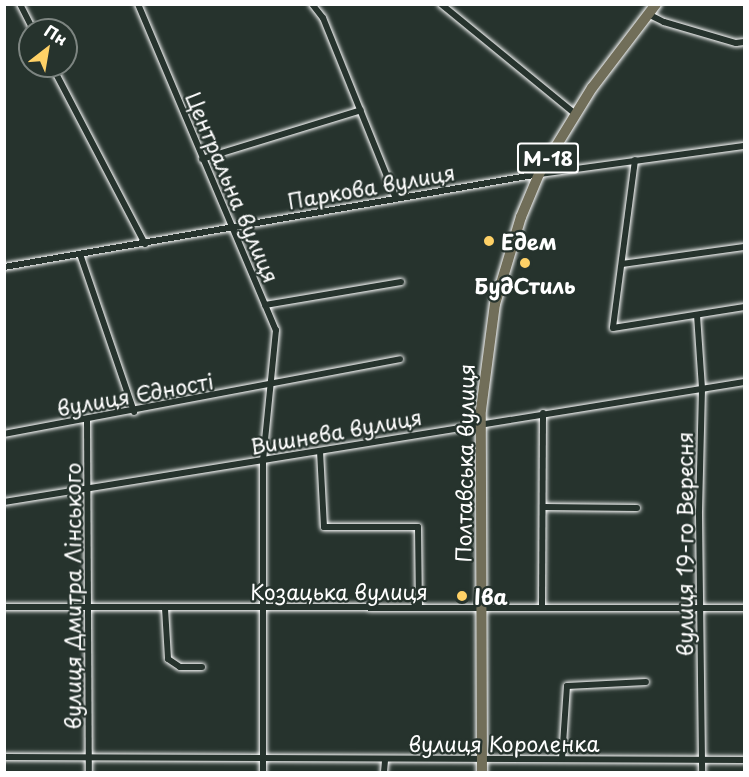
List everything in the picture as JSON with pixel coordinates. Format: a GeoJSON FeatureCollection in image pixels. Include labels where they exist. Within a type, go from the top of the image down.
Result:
{"type":"FeatureCollection","features":[{"type":"Feature","properties":{"kind":"highway","name":"М-18"},"geometry":{"type":"LineString","coordinates":[[538,174],[574,113],[656,4]]}},
{"type":"Feature","properties":{"kind":"highway","name":"Полтавська вулиця"},"geometry":{"type":"LineString","coordinates":[[482,772],[481,422],[489,334],[511,245],[538,174]]}},
{"type":"Feature","properties":{"kind":"street"},"geometry":{"type":"LineString","coordinates":[[20,4],[27,18]]}},
{"type":"Feature","properties":{"kind":"street","name":"Центральна вулиця"},"geometry":{"type":"LineString","coordinates":[[138,4],[276,330],[263,461],[263,772]]}},
{"type":"Feature","properties":{"kind":"street"},"geometry":{"type":"LineString","coordinates":[[312,4],[323,18],[396,199]]}},
{"type":"Feature","properties":{"kind":"street"},"geometry":{"type":"LineString","coordinates":[[441,4],[574,113]]}},
{"type":"Feature","properties":{"kind":"street"},"geometry":{"type":"LineString","coordinates":[[648,14],[664,22],[736,43],[744,42]]}},
{"type":"Feature","properties":{"kind":"street"},"geometry":{"type":"LineString","coordinates":[[58,78],[145,244]]}},
{"type":"Feature","properties":{"kind":"street"},"geometry":{"type":"LineString","coordinates":[[202,159],[361,110]]}},
{"type":"Feature","properties":{"kind":"street","name":"Паркова вулиця"},"geometry":{"type":"LineString","coordinates":[[4,267],[538,174],[744,146]]}},
{"type":"Feature","properties":{"kind":"street"},"geometry":{"type":"LineString","coordinates":[[635,160],[613,328],[744,307]]}},
{"type":"Feature","properties":{"kind":"street"},"geometry":{"type":"LineString","coordinates":[[622,264],[744,248]]}},
{"type":"Feature","properties":{"kind":"street"},"geometry":{"type":"LineString","coordinates":[[80,254],[134,412]]}},
{"type":"Feature","properties":{"kind":"street"},"geometry":{"type":"LineString","coordinates":[[265,305],[401,282]]}},
{"type":"Feature","properties":{"kind":"street","name":"вулиця 19-го Вересня"},"geometry":{"type":"LineString","coordinates":[[697,315],[702,389],[700,608],[702,772]]}},
{"type":"Feature","properties":{"kind":"street","name":"вулиця Єдності"},"geometry":{"type":"LineString","coordinates":[[4,434],[134,412],[400,359]]}},
{"type":"Feature","properties":{"kind":"street","name":"Вишнева вулиця"},"geometry":{"type":"LineString","coordinates":[[4,502],[263,461],[481,422],[744,382]]}},
{"type":"Feature","properties":{"kind":"street"},"geometry":{"type":"LineString","coordinates":[[542,607],[543,413]]}},
{"type":"Feature","properties":{"kind":"street","name":"вулиця Дмитра Лінського"},"geometry":{"type":"LineString","coordinates":[[87,420],[90,488],[89,772]]}},
{"type":"Feature","properties":{"kind":"street"},"geometry":{"type":"LineString","coordinates":[[320,451],[324,527],[418,527],[420,608]]}},
{"type":"Feature","properties":{"kind":"street"},"geometry":{"type":"LineString","coordinates":[[544,507],[637,508]]}},
{"type":"Feature","properties":{"kind":"street","name":"Козацька вулиця"},"geometry":{"type":"LineString","coordinates":[[4,607],[744,608]]}},
{"type":"Feature","properties":{"kind":"street"},"geometry":{"type":"LineString","coordinates":[[165,608],[168,659],[180,667],[202,667]]}},
{"type":"Feature","properties":{"kind":"street"},"geometry":{"type":"LineString","coordinates":[[562,759],[567,686],[646,682]]}},
{"type":"Feature","properties":{"kind":"street","name":"вулиця Короленка"},"geometry":{"type":"LineString","coordinates":[[4,757],[263,761],[744,760]]}},
{"type":"Feature","properties":{"kind":"street"},"geometry":{"type":"LineString","coordinates":[[384,772],[385,760]]}},
{"type":"Feature","properties":{"kind":"place","name":"Едем"},"geometry":{"type":"Point","coordinates":[489,241]}},
{"type":"Feature","properties":{"kind":"place","name":"БудСтиль"},"geometry":{"type":"Point","coordinates":[525,263]}},
{"type":"Feature","properties":{"kind":"place","name":"Іва"},"geometry":{"type":"Point","coordinates":[462,596]}}]}
